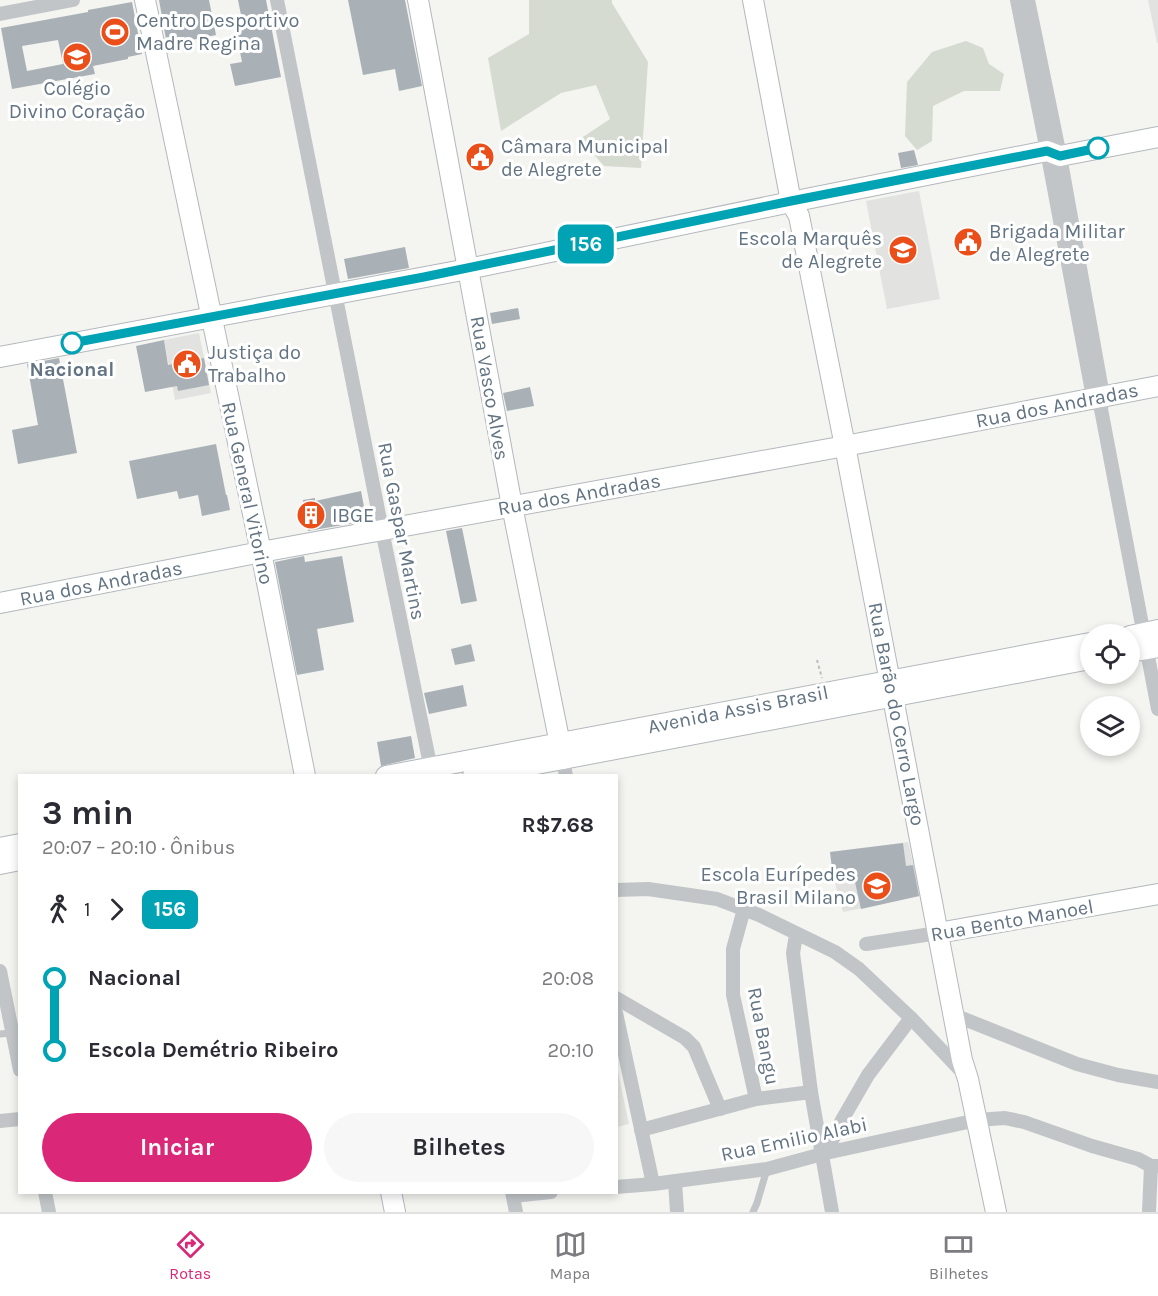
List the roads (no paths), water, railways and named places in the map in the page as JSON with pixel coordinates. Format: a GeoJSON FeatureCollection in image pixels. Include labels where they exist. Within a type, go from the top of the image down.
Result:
{"type":"FeatureCollection","features":[{"type":"Feature","properties":{"kind":"street"},"geometry":{"type":"LineString","coordinates":[[0,14],[73,0]]}},
{"type":"Feature","properties":{"kind":"street","name":"Rua General Vitorino"},"geometry":{"type":"LineString","coordinates":[[145,0],[261,552],[305,774]]}},
{"type":"Feature","properties":{"kind":"street","name":"Rua Gaspar Martins"},"geometry":{"type":"LineString","coordinates":[[277,0],[432,771]]}},
{"type":"Feature","properties":{"kind":"street","name":"Rua Vasco Alves"},"geometry":{"type":"LineString","coordinates":[[418,0],[512,506],[563,759]]}},
{"type":"Feature","properties":{"kind":"street","name":"Rua Barão do Cerro Largo"},"geometry":{"type":"LineString","coordinates":[[753,0],[798,206],[962,1060],[996,1212]]}},
{"type":"Feature","properties":{"kind":"street","name":"Rua Barão do Cerro Largo"},"geometry":{"type":"LineString","coordinates":[[764,0],[798,206]]}},
{"type":"Feature","properties":{"kind":"street"},"geometry":{"type":"LineString","coordinates":[[1017,0],[1053,153]]}},
{"type":"Feature","properties":{"kind":"street"},"geometry":{"type":"LineString","coordinates":[[1028,0],[1053,153],[1158,709]]}},
{"type":"Feature","properties":{"kind":"street"},"geometry":{"type":"LineString","coordinates":[[0,357],[798,206],[1053,153],[1158,137]]}},
{"type":"Feature","properties":{"kind":"street","name":"Rua dos Andradas"},"geometry":{"type":"LineString","coordinates":[[0,603],[261,552],[1099,401],[1158,386]]}},
{"type":"Feature","properties":{"kind":"street","name":"Avenida Assis Brasil"},"geometry":{"type":"LineString","coordinates":[[404,774],[480,769],[563,759],[754,714],[892,688],[1080,645]]}},
{"type":"Feature","properties":{"kind":"street","name":"Avenida Assis Brasil"},"geometry":{"type":"LineString","coordinates":[[754,714],[825,693],[892,688],[1080,661]]}},
{"type":"Feature","properties":{"kind":"street"},"geometry":{"type":"LineString","coordinates":[[0,848],[18,844]]}},
{"type":"Feature","properties":{"kind":"street"},"geometry":{"type":"LineString","coordinates":[[0,864],[18,860]]}},
{"type":"Feature","properties":{"kind":"street"},"geometry":{"type":"LineString","coordinates":[[618,890],[648,889],[717,899],[744,909],[835,952],[859,969],[968,1079]]}},
{"type":"Feature","properties":{"kind":"street","name":"Rua Bento Manoel"},"geometry":{"type":"LineString","coordinates":[[866,944],[1158,894]]}},
{"type":"Feature","properties":{"kind":"street","name":"Rua Bangu"},"geometry":{"type":"LineString","coordinates":[[744,909],[732,950],[734,995],[756,1099]]}},
{"type":"Feature","properties":{"kind":"street"},"geometry":{"type":"LineString","coordinates":[[796,934],[793,953],[811,1092],[824,1153],[832,1212]]}},
{"type":"Feature","properties":{"kind":"street"},"geometry":{"type":"LineString","coordinates":[[0,971],[6,1033],[18,1065]]}},
{"type":"Feature","properties":{"kind":"street"},"geometry":{"type":"LineString","coordinates":[[618,999],[685,1038],[694,1047],[720,1109]]}},
{"type":"Feature","properties":{"kind":"street"},"geometry":{"type":"LineString","coordinates":[[954,1015],[1077,1064],[1118,1075],[1158,1082]]}},
{"type":"Feature","properties":{"kind":"street"},"geometry":{"type":"LineString","coordinates":[[824,1153],[868,1075],[910,1018]]}},
{"type":"Feature","properties":{"kind":"street"},"geometry":{"type":"LineString","coordinates":[[618,1022],[653,1184]]}},
{"type":"Feature","properties":{"kind":"street"},"geometry":{"type":"LineString","coordinates":[[641,1130],[756,1099],[811,1092]]}},
{"type":"Feature","properties":{"kind":"street","name":"Rua Emilio Alabi"},"geometry":{"type":"LineString","coordinates":[[618,1187],[767,1169],[824,1153],[977,1120],[1005,1118],[1024,1122],[1155,1166]]}},
{"type":"Feature","properties":{"kind":"street"},"geometry":{"type":"LineString","coordinates":[[0,1121],[18,1119]]}},
{"type":"Feature","properties":{"kind":"street"},"geometry":{"type":"LineString","coordinates":[[1149,1212],[1155,1166]]}},
{"type":"Feature","properties":{"kind":"street"},"geometry":{"type":"LineString","coordinates":[[675,1181],[677,1212]]}},
{"type":"Feature","properties":{"kind":"street"},"geometry":{"type":"LineString","coordinates":[[45,1194],[48,1212]]}},
{"type":"Feature","properties":{"kind":"street"},"geometry":{"type":"LineString","coordinates":[[391,1194],[395,1212]]}},
{"type":"Feature","properties":{"kind":"street"},"geometry":{"type":"LineString","coordinates":[[513,1194],[516,1212]]}},
{"type":"Feature","properties":{"kind":"lane"},"geometry":{"type":"LineString","coordinates":[[753,1212],[767,1169]]}},
{"type":"Feature","properties":{"kind":"place","name":"Centro Desportivo Madre Regina"},"geometry":{"type":"Point","coordinates":[115,32]}},
{"type":"Feature","properties":{"kind":"place","name":"Colégio Divino Coração"},"geometry":{"type":"Point","coordinates":[77,57]}},
{"type":"Feature","properties":{"kind":"place","name":"Câmara Municipal de Alegrete"},"geometry":{"type":"Point","coordinates":[480,157]}},
{"type":"Feature","properties":{"kind":"place","name":"Brigada Militar de Alegrete"},"geometry":{"type":"Point","coordinates":[968,242]}},
{"type":"Feature","properties":{"kind":"place","name":"Escola Marquês de Alegrete"},"geometry":{"type":"Point","coordinates":[903,250]}},
{"type":"Feature","properties":{"kind":"place","name":"Nacional"},"geometry":{"type":"Point","coordinates":[72,343]}},
{"type":"Feature","properties":{"kind":"place","name":"Justiça do Trabalho"},"geometry":{"type":"Point","coordinates":[187,364]}},
{"type":"Feature","properties":{"kind":"place","name":"IBGE"},"geometry":{"type":"Point","coordinates":[311,515]}},
{"type":"Feature","properties":{"kind":"place","name":"Escola Eurípedes Brasil Milano"},"geometry":{"type":"Point","coordinates":[877,886]}}]}
